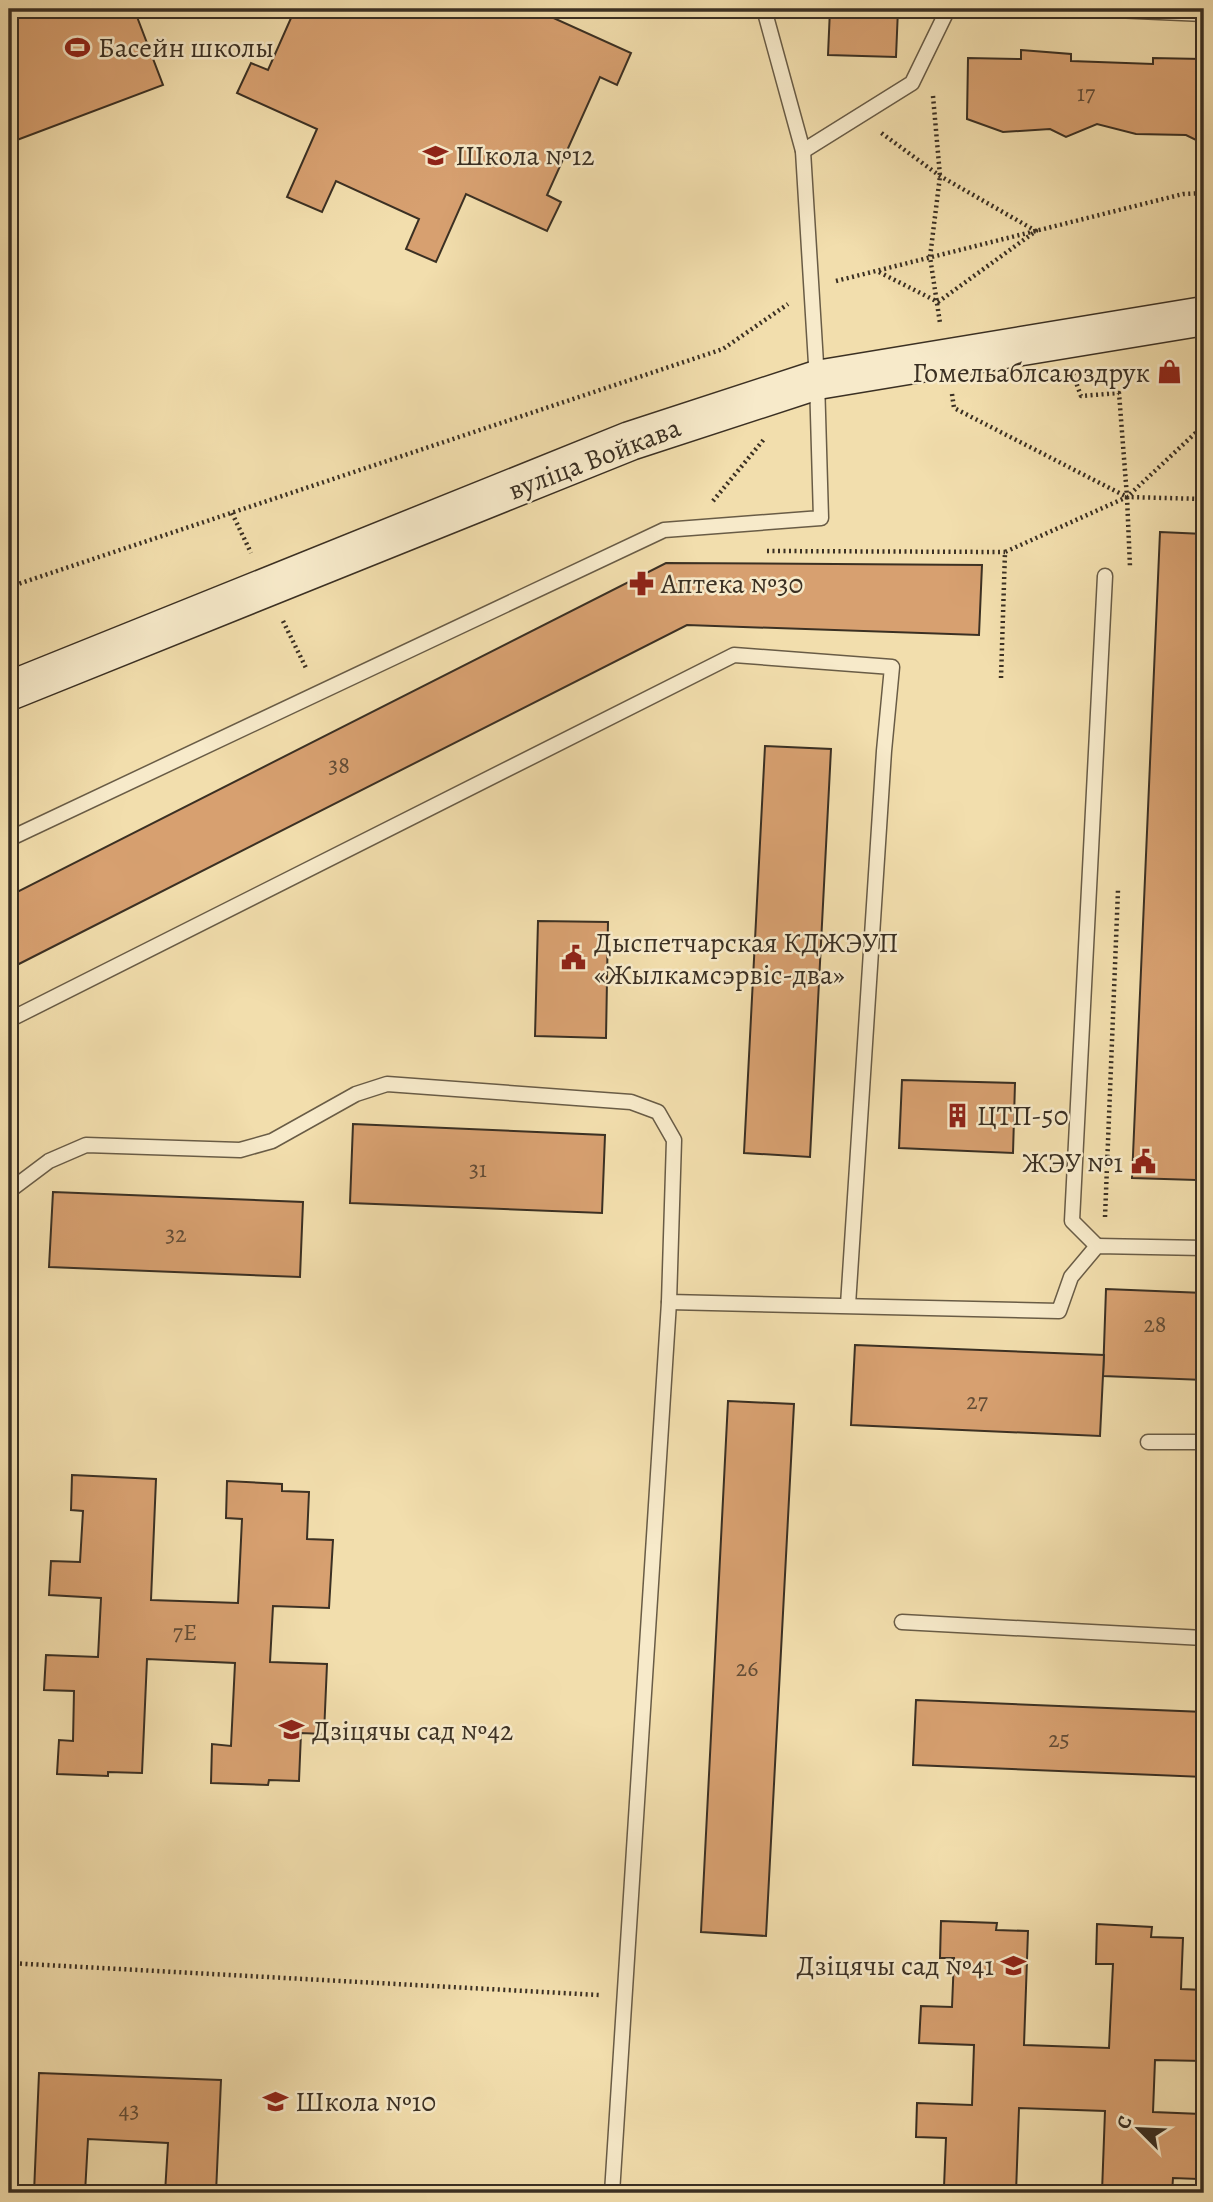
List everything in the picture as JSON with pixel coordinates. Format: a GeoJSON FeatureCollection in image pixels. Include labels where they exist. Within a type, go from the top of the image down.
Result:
{"type":"FeatureCollection","features":[{"type":"Feature","properties":{"kind":"main road","name":"вуліца Войкава"},"geometry":{"type":"LineString","coordinates":[[9,691],[630,441],[817,380],[1204,316]]}},
{"type":"Feature","properties":{"kind":"lane"},"geometry":{"type":"LineString","coordinates":[[9,839],[664,530],[821,518],[817,380],[803,151],[764,9]]}},
{"type":"Feature","properties":{"kind":"lane"},"geometry":{"type":"LineString","coordinates":[[803,151],[912,83],[948,9]]}},
{"type":"Feature","properties":{"kind":"lane"},"geometry":{"type":"LineString","coordinates":[[1093,9],[1204,14]]}},
{"type":"Feature","properties":{"kind":"lane"},"geometry":{"type":"LineString","coordinates":[[1105,576],[1072,1221],[1097,1246],[1204,1248]]}},
{"type":"Feature","properties":{"kind":"lane"},"geometry":{"type":"LineString","coordinates":[[9,1020],[734,654],[892,667],[884,751],[848,1306]]}},
{"type":"Feature","properties":{"kind":"lane"},"geometry":{"type":"LineString","coordinates":[[9,1191],[49,1161],[86,1145],[240,1150],[272,1141],[356,1094],[387,1084],[631,1102],[658,1112],[674,1140],[668,1302],[612,2193]]}},
{"type":"Feature","properties":{"kind":"lane"},"geometry":{"type":"LineString","coordinates":[[668,1302],[1059,1311],[1071,1278],[1097,1246]]}},
{"type":"Feature","properties":{"kind":"lane"},"geometry":{"type":"LineString","coordinates":[[1148,1442],[1204,1442]]}},
{"type":"Feature","properties":{"kind":"lane"},"geometry":{"type":"LineString","coordinates":[[902,1622],[1204,1638]]}},
{"type":"Feature","properties":{"kind":"path"},"geometry":{"type":"LineString","coordinates":[[929,47],[940,176],[930,257],[945,359]]}},
{"type":"Feature","properties":{"kind":"path"},"geometry":{"type":"LineString","coordinates":[[859,116],[940,176],[1036,230]]}},
{"type":"Feature","properties":{"kind":"path"},"geometry":{"type":"LineString","coordinates":[[9,587],[723,349],[811,287],[1184,194],[1204,193]]}},
{"type":"Feature","properties":{"kind":"path"},"geometry":{"type":"LineString","coordinates":[[937,302],[1036,230]]}},
{"type":"Feature","properties":{"kind":"path"},"geometry":{"type":"LineString","coordinates":[[878,271],[937,302]]}},
{"type":"Feature","properties":{"kind":"path"},"geometry":{"type":"LineString","coordinates":[[1059,374],[1073,373],[1081,396],[1119,393],[1127,497]]}},
{"type":"Feature","properties":{"kind":"path"},"geometry":{"type":"LineString","coordinates":[[690,528],[767,437],[818,422]]}},
{"type":"Feature","properties":{"kind":"path"},"geometry":{"type":"LineString","coordinates":[[755,551],[1005,552],[1127,497],[1204,425]]}},
{"type":"Feature","properties":{"kind":"path"},"geometry":{"type":"LineString","coordinates":[[1127,497],[1204,499]]}},
{"type":"Feature","properties":{"kind":"path"},"geometry":{"type":"LineString","coordinates":[[1001,678],[1005,552]]}},
{"type":"Feature","properties":{"kind":"path"},"geometry":{"type":"LineString","coordinates":[[9,1963],[625,1996]]}},
{"type":"Feature","properties":{"kind":"building","name":"Басейн школы"},"geometry":{"type":"Polygon","coordinates":[[[9,9],[134,9],[163,85],[9,143],[9,9]]]}},
{"type":"Feature","properties":{"kind":"building","name":"Школа №12"},"geometry":{"type":"Polygon","coordinates":[[[295,9],[552,9],[549,16],[631,53],[617,85],[600,77],[547,195],[561,202],[547,231],[466,194],[436,262],[406,249],[419,219],[336,181],[322,212],[287,197],[317,129],[237,93],[251,63],[268,70],[295,9]]]}},
{"type":"Feature","properties":{"kind":"building"},"geometry":{"type":"Polygon","coordinates":[[[830,9],[898,9],[896,57],[828,55],[830,9]]]}},
{"type":"Feature","properties":{"kind":"building"},"geometry":{"type":"Polygon","coordinates":[[[1021,50],[1071,54],[1071,61],[1153,64],[1153,58],[1202,59],[1204,139],[1198,141],[1186,135],[1136,134],[1097,124],[1066,137],[1050,129],[1003,132],[967,119],[968,58],[1021,59],[1021,50]]]}},
{"type":"Feature","properties":{"kind":"building"},"geometry":{"type":"Polygon","coordinates":[[[1160,532],[1204,534],[1204,994],[1196,1180],[1132,1178],[1160,532]]]}},
{"type":"Feature","properties":{"kind":"building"},"geometry":{"type":"Polygon","coordinates":[[[666,563],[982,565],[979,635],[687,625],[9,969],[9,896],[666,563]]]}},
{"type":"Feature","properties":{"kind":"building"},"geometry":{"type":"Polygon","coordinates":[[[765,746],[831,749],[810,1157],[744,1153],[765,746]]]}},
{"type":"Feature","properties":{"kind":"building"},"geometry":{"type":"Polygon","coordinates":[[[538,921],[608,922],[606,1038],[535,1036],[538,921]]]}},
{"type":"Feature","properties":{"kind":"building","name":"ЦТП-50"},"geometry":{"type":"Polygon","coordinates":[[[902,1080],[1015,1083],[1013,1153],[899,1148],[902,1080]]]}},
{"type":"Feature","properties":{"kind":"building"},"geometry":{"type":"Polygon","coordinates":[[[353,1124],[605,1135],[602,1213],[350,1203],[353,1124]]]}},
{"type":"Feature","properties":{"kind":"building"},"geometry":{"type":"Polygon","coordinates":[[[53,1192],[303,1202],[300,1277],[49,1267],[53,1192]]]}},
{"type":"Feature","properties":{"kind":"building"},"geometry":{"type":"Polygon","coordinates":[[[1106,1289],[1204,1293],[1204,1380],[1103,1376],[1106,1289]]]}},
{"type":"Feature","properties":{"kind":"building"},"geometry":{"type":"Polygon","coordinates":[[[855,1345],[1104,1355],[1100,1436],[851,1425],[855,1345]]]}},
{"type":"Feature","properties":{"kind":"building"},"geometry":{"type":"Polygon","coordinates":[[[728,1401],[794,1404],[766,1936],[701,1932],[728,1401]]]}},
{"type":"Feature","properties":{"kind":"building"},"geometry":{"type":"Polygon","coordinates":[[[72,1475],[156,1479],[151,1600],[238,1603],[242,1519],[226,1518],[227,1481],[282,1484],[282,1491],[309,1492],[307,1539],[333,1540],[329,1608],[273,1606],[270,1662],[327,1664],[324,1734],[301,1733],[299,1781],[269,1780],[268,1785],[211,1783],[212,1744],[231,1746],[235,1663],[147,1659],[142,1773],[108,1772],[108,1776],[57,1774],[59,1740],[73,1741],[74,1691],[44,1690],[46,1655],[98,1657],[101,1598],[49,1595],[51,1561],[80,1562],[83,1511],[71,1510],[72,1475]]]}},
{"type":"Feature","properties":{"kind":"building"},"geometry":{"type":"Polygon","coordinates":[[[916,1700],[1204,1712],[1204,1777],[913,1765],[916,1700]]]}},
{"type":"Feature","properties":{"kind":"building"},"geometry":{"type":"Polygon","coordinates":[[[941,1921],[997,1923],[996,1930],[1028,1931],[1024,2045],[1109,2048],[1113,1964],[1096,1964],[1097,1924],[1152,1927],[1151,1937],[1183,1938],[1181,1989],[1204,1990],[1203,2061],[1155,2060],[1153,2112],[1201,2114],[1198,2179],[1173,2178],[1172,2193],[1084,2193],[1102,2192],[1105,2111],[1019,2108],[1016,2193],[930,2193],[931,2186],[944,2187],[946,2138],[916,2137],[917,2103],[972,2105],[974,2045],[919,2043],[921,2006],[952,2007],[954,1958],[940,1958],[941,1921]]]}},
{"type":"Feature","properties":{"kind":"building"},"geometry":{"type":"Polygon","coordinates":[[[39,2073],[221,2080],[216,2193],[165,2193],[168,2143],[88,2139],[85,2193],[34,2193],[39,2073]]]}},
{"type":"Feature","properties":{"kind":"place","name":"Басейн школы"},"geometry":{"type":"Point","coordinates":[78,47]}},
{"type":"Feature","properties":{"kind":"place","name":"Школа №12"},"geometry":{"type":"Point","coordinates":[435,155]}},
{"type":"Feature","properties":{"kind":"place","name":"Гомельаблсаюздрук"},"geometry":{"type":"Point","coordinates":[1170,372]}},
{"type":"Feature","properties":{"kind":"place","name":"Аптека №30"},"geometry":{"type":"Point","coordinates":[641,583]}},
{"type":"Feature","properties":{"kind":"place","name":"Дыспетчарская КДЖЭУП «Жылкамсэрвіс-два»"},"geometry":{"type":"Point","coordinates":[574,958]}},
{"type":"Feature","properties":{"kind":"place","name":"ЦТП-50"},"geometry":{"type":"Point","coordinates":[957,1115]}},
{"type":"Feature","properties":{"kind":"place","name":"ЖЭУ №1"},"geometry":{"type":"Point","coordinates":[1143,1162]}},
{"type":"Feature","properties":{"kind":"place","name":"Дзіцячы сад №42"},"geometry":{"type":"Point","coordinates":[292,1730]}},
{"type":"Feature","properties":{"kind":"place","name":"Дзіцячы сад №41"},"geometry":{"type":"Point","coordinates":[1014,1965]}},
{"type":"Feature","properties":{"kind":"place","name":"Школа №10"},"geometry":{"type":"Point","coordinates":[275,2101]}}]}
